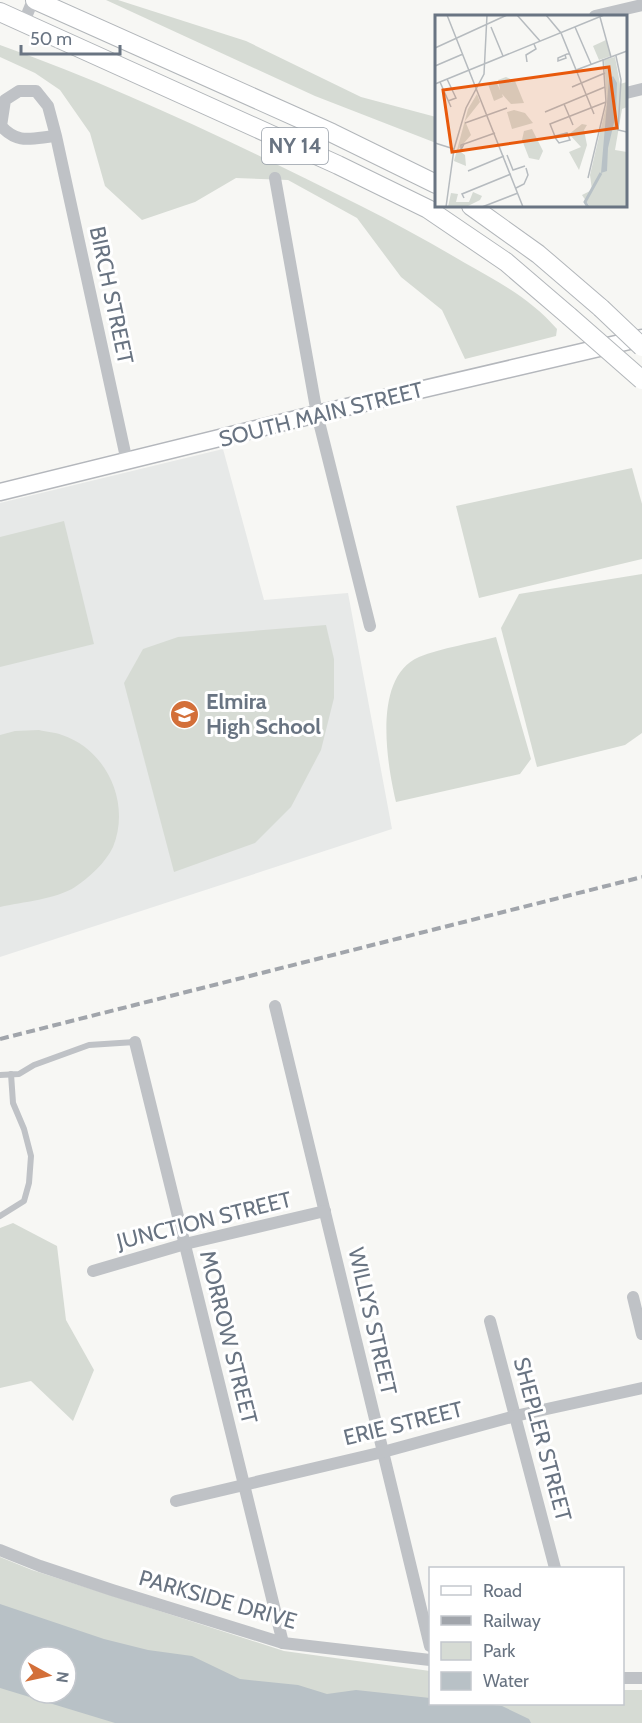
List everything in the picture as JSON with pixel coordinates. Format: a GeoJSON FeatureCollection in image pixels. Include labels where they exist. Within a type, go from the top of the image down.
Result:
{"type":"FeatureCollection","features":[{"type":"Feature","properties":{"kind":"main road","name":"NY 14"},"geometry":{"type":"LineString","coordinates":[[34,0],[332,134],[435,184]]}},
{"type":"Feature","properties":{"kind":"main road","name":"NY 14"},"geometry":{"type":"LineString","coordinates":[[0,12],[338,165],[428,209],[506,262],[642,380]]}},
{"type":"Feature","properties":{"kind":"main road"},"geometry":{"type":"LineString","coordinates":[[472,207],[538,254],[642,347]]}},
{"type":"Feature","properties":{"kind":"street"},"geometry":{"type":"LineString","coordinates":[[24,22],[34,0]]}},
{"type":"Feature","properties":{"kind":"street"},"geometry":{"type":"LineString","coordinates":[[599,15],[642,5]]}},
{"type":"Feature","properties":{"kind":"street"},"geometry":{"type":"LineString","coordinates":[[627,93],[642,89]]}},
{"type":"Feature","properties":{"kind":"street","name":"BIRCH STREET"},"geometry":{"type":"LineString","coordinates":[[56,136],[19,139],[10,136],[1,126],[5,100],[19,91],[36,91],[48,106],[56,136],[127,462]]}},
{"type":"Feature","properties":{"kind":"street"},"geometry":{"type":"LineString","coordinates":[[275,178],[317,414],[370,626]]}},
{"type":"Feature","properties":{"kind":"street","name":"SOUTH MAIN STREET"},"geometry":{"type":"LineString","coordinates":[[0,492],[317,414],[642,338]]}},
{"type":"Feature","properties":{"kind":"street","name":"WILLYS STREET"},"geometry":{"type":"LineString","coordinates":[[275,1006],[429,1642]]}},
{"type":"Feature","properties":{"kind":"street","name":"MORROW STREET"},"geometry":{"type":"LineString","coordinates":[[135,1042],[283,1643]]}},
{"type":"Feature","properties":{"kind":"street","name":"JUNCTION STREET"},"geometry":{"type":"LineString","coordinates":[[93,1271],[184,1244],[325,1211]]}},
{"type":"Feature","properties":{"kind":"street"},"geometry":{"type":"LineString","coordinates":[[633,1297],[642,1334]]}},
{"type":"Feature","properties":{"kind":"street","name":"SHEPLER STREET"},"geometry":{"type":"LineString","coordinates":[[490,1320],[554,1567]]}},
{"type":"Feature","properties":{"kind":"street","name":"ERIE STREET"},"geometry":{"type":"LineString","coordinates":[[176,1501],[382,1452],[515,1416],[642,1388]]}},
{"type":"Feature","properties":{"kind":"street","name":"PARKSIDE DRIVE"},"geometry":{"type":"LineString","coordinates":[[0,1550],[112,1590],[283,1643],[429,1660]]}},
{"type":"Feature","properties":{"kind":"street"},"geometry":{"type":"LineString","coordinates":[[624,1678],[642,1678]]}},
{"type":"Feature","properties":{"kind":"lane"},"geometry":{"type":"LineString","coordinates":[[0,1075],[19,1074],[34,1065],[90,1045],[135,1042]]}},
{"type":"Feature","properties":{"kind":"lane"},"geometry":{"type":"LineString","coordinates":[[0,1216],[24,1201],[29,1183],[31,1156],[24,1129],[13,1103],[11,1074]]}},
{"type":"Feature","properties":{"kind":"shaded area","name":"Elmira High School"},"geometry":{"type":"Polygon","coordinates":[[[223,449],[264,600],[348,593],[392,829],[0,957],[0,503],[223,449]]]}},
{"type":"Feature","properties":{"kind":"green space"},"geometry":{"type":"Polygon","coordinates":[[[106,0],[118,0],[246,41],[361,97],[435,117],[435,143],[315,96],[106,0]]]}},
{"type":"Feature","properties":{"kind":"green space"},"geometry":{"type":"Polygon","coordinates":[[[0,45],[92,80],[183,120],[388,220],[514,292],[547,318],[557,329],[556,336],[465,359],[442,310],[401,277],[357,218],[288,180],[236,178],[195,202],[142,220],[105,186],[90,133],[60,90],[35,73],[0,57],[0,45]]]}},
{"type":"Feature","properties":{"kind":"green space"},"geometry":{"type":"Polygon","coordinates":[[[632,468],[642,504],[642,559],[479,598],[456,506],[632,468]]]}},
{"type":"Feature","properties":{"kind":"green space"},"geometry":{"type":"Polygon","coordinates":[[[64,521],[94,644],[0,667],[0,537],[64,521]]]}},
{"type":"Feature","properties":{"kind":"green space"},"geometry":{"type":"Polygon","coordinates":[[[642,574],[642,733],[625,745],[537,767],[501,628],[519,594],[642,574]]]}},
{"type":"Feature","properties":{"kind":"green space"},"geometry":{"type":"Polygon","coordinates":[[[326,625],[334,659],[334,698],[321,750],[291,807],[255,843],[174,872],[124,683],[143,649],[178,637],[326,625]]]}},
{"type":"Feature","properties":{"kind":"green space"},"geometry":{"type":"Polygon","coordinates":[[[496,637],[531,759],[520,774],[396,802],[389,766],[386,723],[394,683],[404,667],[419,657],[496,637]]]}},
{"type":"Feature","properties":{"kind":"green space"},"geometry":{"type":"Polygon","coordinates":[[[39,730],[59,734],[78,742],[103,765],[117,796],[118,830],[113,847],[102,864],[75,887],[49,897],[0,907],[0,735],[15,731],[39,730]]]}},
{"type":"Feature","properties":{"kind":"green space"},"geometry":{"type":"Polygon","coordinates":[[[13,1223],[57,1246],[66,1320],[94,1370],[73,1421],[31,1381],[0,1388],[0,1228],[13,1223]]]}},
{"type":"Feature","properties":{"kind":"green space"},"geometry":{"type":"Polygon","coordinates":[[[0,1557],[32,1570],[284,1651],[429,1671],[429,1705],[624,1705],[624,1690],[642,1690],[642,1723],[0,1723],[0,1557]]]}},
{"type":"Feature","properties":{"kind":"water"},"geometry":{"type":"Polygon","coordinates":[[[0,1604],[104,1639],[148,1650],[192,1656],[240,1679],[298,1685],[327,1694],[356,1690],[429,1698],[429,1705],[502,1706],[529,1719],[531,1723],[115,1723],[56,1705],[78,1705],[78,1645],[18,1645],[18,1693],[0,1688],[0,1604]]]}},
{"type":"Feature","properties":{"kind":"railway"},"geometry":{"type":"LineString","coordinates":[[0,1039],[642,877]]}},
{"type":"Feature","properties":{"kind":"place","name":"Elmira High School"},"geometry":{"type":"Point","coordinates":[185,714]}}]}
